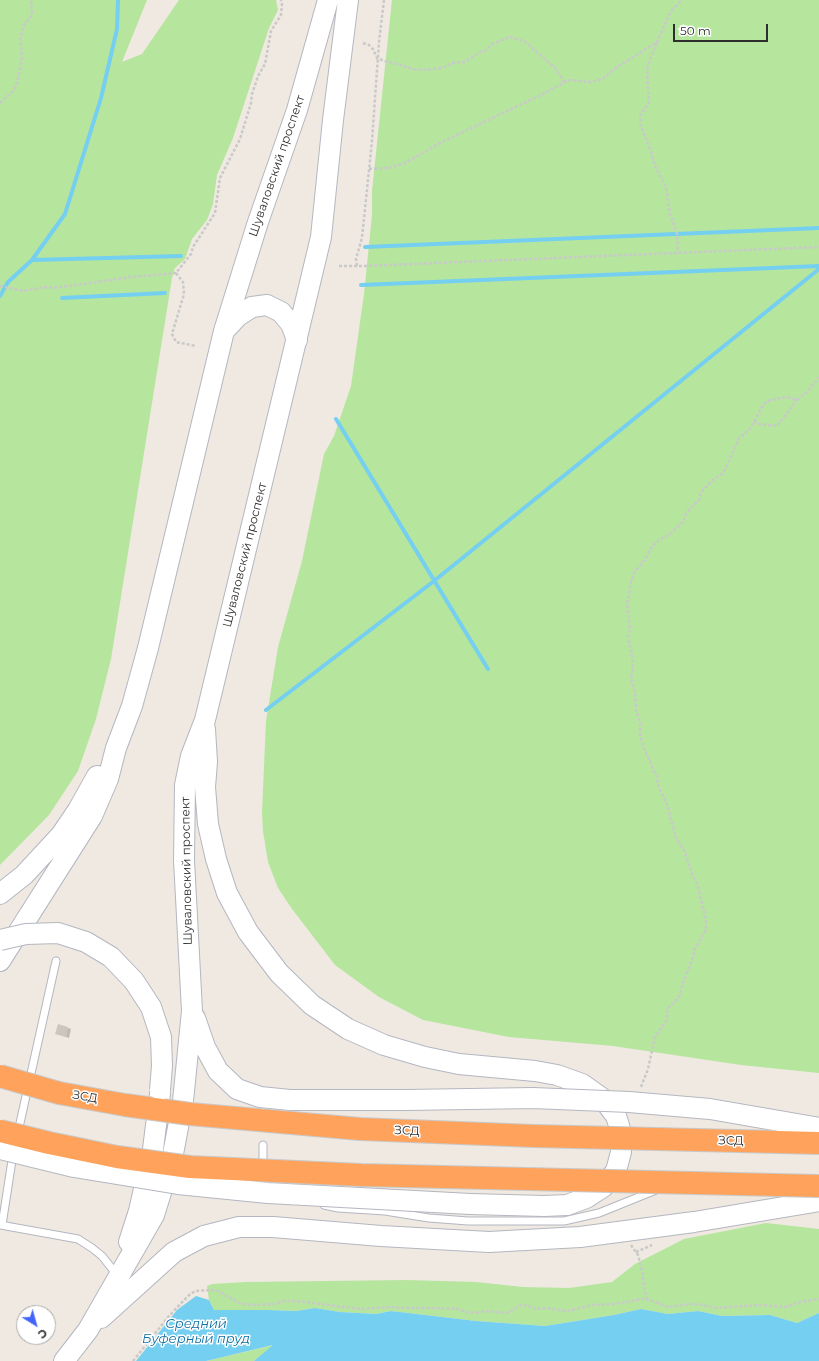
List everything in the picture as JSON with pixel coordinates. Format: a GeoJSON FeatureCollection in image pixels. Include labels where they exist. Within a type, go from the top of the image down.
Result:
{"type":"FeatureCollection","features":[{"type":"Feature","properties":{"kind":"highway","name":"ЗСД"},"geometry":{"type":"LineString","coordinates":[[0,1076],[59,1093],[125,1105],[190,1114],[360,1129],[534,1136],[819,1143]]}},
{"type":"Feature","properties":{"kind":"highway"},"geometry":{"type":"LineString","coordinates":[[0,1131],[49,1144],[117,1157],[190,1167],[361,1175],[819,1186]]}},
{"type":"Feature","properties":{"kind":"main road","name":"Шуваловский проспект"},"geometry":{"type":"LineString","coordinates":[[0,961],[92,816],[108,779],[116,748],[132,706],[148,648],[224,331],[258,222],[297,110],[328,0]]}},
{"type":"Feature","properties":{"kind":"main road","name":"Шуваловский проспект"},"geometry":{"type":"LineString","coordinates":[[64,1361],[88,1330],[154,1215],[173,1154],[183,1102],[192,1011],[184,860],[185,785],[191,756],[205,720],[321,237],[333,120],[348,0]]}},
{"type":"Feature","properties":{"kind":"main road","name":"Шуваловский проспект"},"geometry":{"type":"LineString","coordinates":[[224,331],[238,316],[252,307],[266,305],[281,312],[291,324],[297,340]]}},
{"type":"Feature","properties":{"kind":"main road"},"geometry":{"type":"LineString","coordinates":[[0,1149],[74,1168],[178,1184],[268,1193],[470,1204],[544,1206],[567,1205],[586,1198],[603,1187],[616,1171],[621,1152],[621,1132],[616,1116],[603,1099],[582,1084],[557,1075],[458,1064],[384,1046],[348,1029],[312,1005],[279,973],[248,932],[227,893],[216,859],[208,824],[205,787],[207,762],[205,720]]}},
{"type":"Feature","properties":{"kind":"main road"},"geometry":{"type":"LineString","coordinates":[[0,894],[24,875],[61,835],[78,810],[97,775],[116,748]]}},
{"type":"Feature","properties":{"kind":"main road"},"geometry":{"type":"LineString","coordinates":[[0,940],[26,934],[58,933],[86,942],[111,957],[134,981],[151,1008],[161,1037],[162,1066],[160,1090],[151,1156],[138,1211],[118,1276]]}},
{"type":"Feature","properties":{"kind":"main road"},"geometry":{"type":"LineString","coordinates":[[192,1011],[205,1047],[218,1071],[237,1089],[260,1097],[290,1100],[533,1098],[629,1102],[710,1109],[819,1128]]}},
{"type":"Feature","properties":{"kind":"main road"},"geometry":{"type":"LineString","coordinates":[[88,1330],[174,1252],[204,1236],[239,1228],[273,1227],[381,1236],[489,1242],[580,1237],[694,1222],[819,1201]]}},
{"type":"Feature","properties":{"kind":"lane"},"geometry":{"type":"LineString","coordinates":[[56,961],[42,1038],[12,1161],[1,1225],[78,1239],[92,1248],[118,1276]]}},
{"type":"Feature","properties":{"kind":"lane"},"geometry":{"type":"LineString","coordinates":[[262,1145],[263,1161],[277,1182],[315,1203],[338,1208],[385,1211],[429,1218],[564,1221],[599,1213],[656,1190]]}},
{"type":"Feature","properties":{"kind":"path"},"geometry":{"type":"LineString","coordinates":[[0,103],[14,90],[18,79],[22,58],[20,39],[24,25],[32,15],[31,0]]}},
{"type":"Feature","properties":{"kind":"path"},"geometry":{"type":"LineString","coordinates":[[0,286],[23,291],[46,287],[54,288],[132,277],[176,273],[191,254],[193,247],[215,213],[220,178],[240,139],[258,76],[265,64],[272,31],[281,15],[281,0]]}},
{"type":"Feature","properties":{"kind":"path"},"geometry":{"type":"LineString","coordinates":[[357,266],[356,259],[362,238],[369,169],[377,58],[384,0]]}},
{"type":"Feature","properties":{"kind":"path"},"geometry":{"type":"LineString","coordinates":[[678,253],[677,234],[670,214],[666,187],[655,166],[652,154],[641,127],[640,116],[648,102],[647,71],[650,59],[671,11],[682,0]]}},
{"type":"Feature","properties":{"kind":"path"},"geometry":{"type":"LineString","coordinates":[[363,43],[369,45],[373,49],[377,58],[384,61],[412,69],[442,68],[452,63],[470,60],[474,55],[485,51],[492,44],[510,36],[524,41],[556,69],[564,82]]}},
{"type":"Feature","properties":{"kind":"path"},"geometry":{"type":"LineString","coordinates":[[369,169],[389,168],[405,163],[442,142],[541,96],[569,80],[591,82],[602,80],[616,68],[657,42]]}},
{"type":"Feature","properties":{"kind":"path"},"geometry":{"type":"LineString","coordinates":[[338,266],[819,246]]}},
{"type":"Feature","properties":{"kind":"path"},"geometry":{"type":"LineString","coordinates":[[176,273],[183,282],[184,294],[172,334],[176,342],[196,346]]}},
{"type":"Feature","properties":{"kind":"path"},"geometry":{"type":"LineString","coordinates":[[754,422],[777,426],[797,400],[808,390],[819,376]]}},
{"type":"Feature","properties":{"kind":"path"},"geometry":{"type":"LineString","coordinates":[[640,1091],[648,1069],[655,1037],[666,1020],[667,1009],[679,996],[695,949],[706,929],[706,920],[698,887],[684,850],[676,838],[667,805],[659,788],[657,778],[640,736],[640,722],[636,710],[635,692],[632,679],[633,666],[628,636],[630,629],[626,605],[628,593],[634,573],[645,559],[653,545],[669,535],[684,521],[686,513],[699,500],[701,492],[724,472],[739,438],[750,429],[767,401],[786,397],[797,400]]}},
{"type":"Feature","properties":{"kind":"path"},"geometry":{"type":"LineString","coordinates":[[629,1243],[638,1255],[647,1299]]}},
{"type":"Feature","properties":{"kind":"path"},"geometry":{"type":"LineString","coordinates":[[133,1361],[169,1316],[188,1296],[195,1291],[218,1291],[241,1304],[274,1304],[284,1301],[296,1301],[361,1309],[391,1307],[459,1309],[466,1312],[475,1313],[485,1311],[507,1313],[522,1306],[529,1306],[535,1309],[545,1308],[568,1311],[592,1305],[615,1304],[642,1299],[647,1299],[668,1307],[691,1304],[716,1308],[759,1305],[786,1307],[800,1302],[819,1299]]}},
{"type":"Feature","properties":{"kind":"green space"},"geometry":{"type":"Polygon","coordinates":[[[0,0],[147,0],[122,62],[142,54],[179,0],[276,0],[278,10],[269,28],[233,138],[217,175],[213,204],[207,220],[192,239],[185,259],[175,268],[172,278],[111,659],[96,719],[78,771],[49,815],[0,865],[0,0]]]}},
{"type":"Feature","properties":{"kind":"green space"},"geometry":{"type":"Polygon","coordinates":[[[392,0],[819,0],[819,1073],[741,1065],[613,1046],[509,1037],[423,1020],[379,997],[335,965],[292,909],[278,888],[268,862],[263,831],[262,813],[266,721],[278,647],[302,561],[324,454],[334,436],[351,386],[364,294],[372,215],[372,191],[392,0]]]}},
{"type":"Feature","properties":{"kind":"green space"},"geometry":{"type":"Polygon","coordinates":[[[766,1223],[819,1229],[819,1313],[797,1323],[770,1315],[722,1316],[698,1311],[668,1314],[641,1309],[614,1315],[545,1326],[476,1321],[391,1311],[376,1314],[340,1312],[315,1308],[296,1311],[214,1310],[209,1300],[207,1286],[212,1284],[246,1282],[405,1280],[476,1282],[523,1287],[569,1288],[612,1282],[635,1264],[684,1239],[766,1223]]]}},
{"type":"Feature","properties":{"kind":"green space"},"geometry":{"type":"Polygon","coordinates":[[[274,1345],[254,1361],[206,1361],[274,1345]]]}},
{"type":"Feature","properties":{"kind":"water","name":"Средний Буферный пруд"},"geometry":{"type":"Polygon","coordinates":[[[196,1296],[209,1300],[214,1310],[296,1311],[315,1308],[340,1312],[376,1314],[391,1311],[476,1321],[545,1326],[614,1315],[641,1309],[668,1314],[698,1311],[722,1316],[770,1315],[797,1323],[819,1313],[819,1361],[254,1361],[273,1345],[206,1361],[136,1361],[177,1310],[196,1296]]]}},
{"type":"Feature","properties":{"kind":"building"},"geometry":{"type":"Polygon","coordinates":[[[58,1024],[68,1027],[66,1037],[55,1034],[58,1024]]]}},
{"type":"Feature","properties":{"kind":"waterway"},"geometry":{"type":"LineString","coordinates":[[0,296],[8,282],[32,260],[65,214],[101,98],[117,29],[118,0]]}},
{"type":"Feature","properties":{"kind":"waterway"},"geometry":{"type":"LineString","coordinates":[[365,247],[819,228]]}},
{"type":"Feature","properties":{"kind":"waterway"},"geometry":{"type":"LineString","coordinates":[[32,260],[181,256]]}},
{"type":"Feature","properties":{"kind":"waterway"},"geometry":{"type":"LineString","coordinates":[[361,285],[819,266]]}},
{"type":"Feature","properties":{"kind":"waterway"},"geometry":{"type":"LineString","coordinates":[[266,710],[434,581],[819,269]]}},
{"type":"Feature","properties":{"kind":"waterway"},"geometry":{"type":"LineString","coordinates":[[62,298],[165,293]]}},
{"type":"Feature","properties":{"kind":"waterway"},"geometry":{"type":"LineString","coordinates":[[336,419],[488,669]]}}]}
